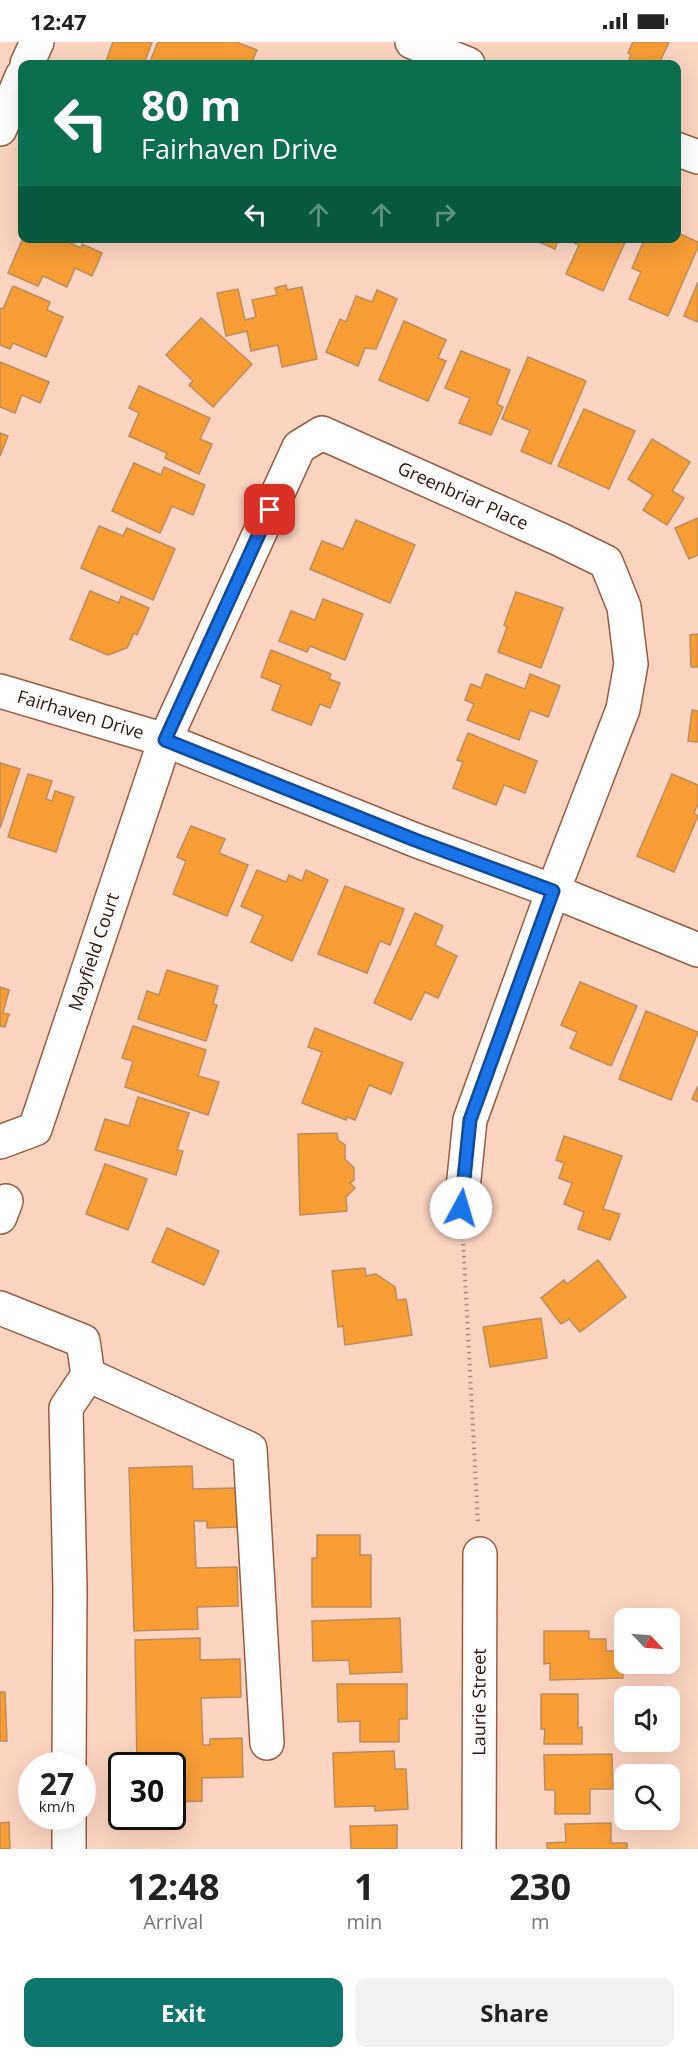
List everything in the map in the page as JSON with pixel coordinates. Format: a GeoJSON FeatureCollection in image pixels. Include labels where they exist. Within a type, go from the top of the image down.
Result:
{"type":"FeatureCollection","features":[{"type":"Feature","properties":{"kind":"street"},"geometry":{"type":"LineString","coordinates":[[29,60],[37,42]]}},
{"type":"Feature","properties":{"kind":"street"},"geometry":{"type":"LineString","coordinates":[[412,42],[458,60]]}},
{"type":"Feature","properties":{"kind":"street"},"geometry":{"type":"LineString","coordinates":[[0,129],[18,86]]}},
{"type":"Feature","properties":{"kind":"street"},"geometry":{"type":"LineString","coordinates":[[681,151],[698,158]]}},
{"type":"Feature","properties":{"kind":"street","name":"Greenbriar Place"},"geometry":{"type":"LineString","coordinates":[[165,740],[299,447],[321,434],[606,562],[624,607],[631,664],[623,709],[553,891]]}},
{"type":"Feature","properties":{"kind":"street","name":"Fairhaven Drive"},"geometry":{"type":"LineString","coordinates":[[0,691],[165,740],[698,950]]}},
{"type":"Feature","properties":{"kind":"street","name":"Mayfield Court"},"geometry":{"type":"LineString","coordinates":[[0,1142],[35,1129],[165,740]]}},
{"type":"Feature","properties":{"kind":"street"},"geometry":{"type":"LineString","coordinates":[[461,1208],[470,1120],[553,891]]}},
{"type":"Feature","properties":{"kind":"street"},"geometry":{"type":"LineString","coordinates":[[0,1308],[83,1341],[88,1375],[66,1408],[70,1589],[69,1752]]}},
{"type":"Feature","properties":{"kind":"street"},"geometry":{"type":"LineString","coordinates":[[88,1375],[250,1449],[267,1743]]}},
{"type":"Feature","properties":{"kind":"street","name":"Laurie Street"},"geometry":{"type":"LineString","coordinates":[[479,1849],[480,1554]]}},
{"type":"Feature","properties":{"kind":"street"},"geometry":{"type":"LineString","coordinates":[[69,1830],[69,1849]]}},
{"type":"Feature","properties":{"kind":"path"},"geometry":{"type":"LineString","coordinates":[[461,1208],[480,1554]]}},
{"type":"Feature","properties":{"kind":"building"},"geometry":{"type":"Polygon","coordinates":[[[113,42],[152,42],[145,60],[106,60],[113,42]]]}},
{"type":"Feature","properties":{"kind":"building"},"geometry":{"type":"Polygon","coordinates":[[[158,42],[236,42],[257,50],[253,60],[151,60],[158,42]]]}},
{"type":"Feature","properties":{"kind":"building"},"geometry":{"type":"Polygon","coordinates":[[[633,42],[669,42],[661,60],[629,60],[631,55],[628,53],[633,42]]]}},
{"type":"Feature","properties":{"kind":"building"},"geometry":{"type":"Polygon","coordinates":[[[681,234],[698,242],[698,247],[668,316],[629,299],[641,272],[632,268],[643,243],[681,243],[681,234]]]}},
{"type":"Feature","properties":{"kind":"building"},"geometry":{"type":"Polygon","coordinates":[[[21,243],[70,243],[81,248],[82,244],[102,253],[92,276],[75,268],[67,287],[43,276],[38,286],[8,273],[21,243]]]}},
{"type":"Feature","properties":{"kind":"building"},"geometry":{"type":"Polygon","coordinates":[[[541,243],[557,243],[555,249],[541,243]]]}},
{"type":"Feature","properties":{"kind":"building"},"geometry":{"type":"Polygon","coordinates":[[[574,243],[625,243],[603,291],[566,274],[579,245],[574,243]]]}},
{"type":"Feature","properties":{"kind":"building"},"geometry":{"type":"Polygon","coordinates":[[[698,282],[698,322],[684,316],[698,282]]]}},
{"type":"Feature","properties":{"kind":"building"},"geometry":{"type":"Polygon","coordinates":[[[286,285],[287,290],[302,287],[317,359],[282,367],[278,345],[251,351],[247,331],[226,336],[217,293],[238,289],[245,320],[256,317],[252,300],[277,295],[275,288],[286,285]]]}},
{"type":"Feature","properties":{"kind":"building"},"geometry":{"type":"Polygon","coordinates":[[[13,286],[50,302],[47,310],[63,317],[46,357],[13,343],[10,349],[0,345],[0,308],[3,309],[13,286]]]}},
{"type":"Feature","properties":{"kind":"building"},"geometry":{"type":"Polygon","coordinates":[[[377,290],[397,299],[376,349],[365,348],[358,366],[326,352],[340,319],[346,322],[356,296],[372,302],[377,290]]]}},
{"type":"Feature","properties":{"kind":"building"},"geometry":{"type":"Polygon","coordinates":[[[201,318],[252,364],[213,407],[189,385],[193,381],[166,355],[201,318]]]}},
{"type":"Feature","properties":{"kind":"building"},"geometry":{"type":"Polygon","coordinates":[[[404,321],[446,340],[438,358],[446,361],[428,401],[379,380],[404,321]]]}},
{"type":"Feature","properties":{"kind":"building"},"geometry":{"type":"Polygon","coordinates":[[[461,351],[510,370],[497,404],[503,407],[491,435],[459,423],[470,398],[445,388],[461,351]]]}},
{"type":"Feature","properties":{"kind":"building"},"geometry":{"type":"Polygon","coordinates":[[[528,357],[586,381],[551,464],[521,451],[530,430],[502,419],[528,357]]]}},
{"type":"Feature","properties":{"kind":"building"},"geometry":{"type":"Polygon","coordinates":[[[0,362],[49,382],[40,403],[22,395],[15,413],[0,407],[0,362]]]}},
{"type":"Feature","properties":{"kind":"building"},"geometry":{"type":"Polygon","coordinates":[[[139,386],[210,418],[200,439],[212,444],[199,474],[165,458],[167,453],[129,436],[139,413],[129,408],[139,386]]]}},
{"type":"Feature","properties":{"kind":"building"},"geometry":{"type":"Polygon","coordinates":[[[584,409],[635,431],[609,489],[558,466],[584,409]]]}},
{"type":"Feature","properties":{"kind":"building"},"geometry":{"type":"Polygon","coordinates":[[[0,433],[8,436],[0,456],[0,433]]]}},
{"type":"Feature","properties":{"kind":"building"},"geometry":{"type":"Polygon","coordinates":[[[652,439],[690,462],[672,491],[684,498],[667,525],[643,510],[653,495],[628,479],[652,439]]]}},
{"type":"Feature","properties":{"kind":"building"},"geometry":{"type":"Polygon","coordinates":[[[134,463],[161,475],[164,467],[205,485],[193,515],[172,506],[160,533],[112,511],[134,463]]]}},
{"type":"Feature","properties":{"kind":"building"},"geometry":{"type":"Polygon","coordinates":[[[698,518],[698,555],[689,559],[675,528],[698,518]]]}},
{"type":"Feature","properties":{"kind":"building"},"geometry":{"type":"Polygon","coordinates":[[[356,520],[415,545],[390,603],[310,569],[322,541],[343,549],[356,520]]]}},
{"type":"Feature","properties":{"kind":"building"},"geometry":{"type":"Polygon","coordinates":[[[99,526],[123,536],[127,528],[175,549],[153,600],[81,568],[99,526]]]}},
{"type":"Feature","properties":{"kind":"building"},"geometry":{"type":"Polygon","coordinates":[[[90,591],[119,603],[121,596],[149,608],[137,635],[134,633],[127,648],[108,655],[70,639],[90,591]]]}},
{"type":"Feature","properties":{"kind":"building"},"geometry":{"type":"Polygon","coordinates":[[[516,592],[563,608],[541,668],[498,652],[507,627],[504,625],[516,592]]]}},
{"type":"Feature","properties":{"kind":"building"},"geometry":{"type":"Polygon","coordinates":[[[323,599],[363,614],[345,660],[310,646],[307,652],[279,641],[291,611],[315,620],[323,599]]]}},
{"type":"Feature","properties":{"kind":"building"},"geometry":{"type":"Polygon","coordinates":[[[698,634],[698,667],[691,667],[690,635],[698,634]]]}},
{"type":"Feature","properties":{"kind":"building"},"geometry":{"type":"Polygon","coordinates":[[[271,650],[331,674],[329,679],[340,683],[330,708],[320,704],[311,725],[272,710],[281,685],[261,677],[271,650]]]}},
{"type":"Feature","properties":{"kind":"building"},"geometry":{"type":"Polygon","coordinates":[[[486,674],[525,689],[530,674],[560,686],[548,717],[530,710],[519,740],[467,720],[474,704],[465,700],[471,684],[481,688],[486,674]]]}},
{"type":"Feature","properties":{"kind":"building"},"geometry":{"type":"Polygon","coordinates":[[[692,710],[698,711],[698,742],[688,741],[692,710]]]}},
{"type":"Feature","properties":{"kind":"building"},"geometry":{"type":"Polygon","coordinates":[[[468,733],[537,761],[525,793],[504,785],[496,805],[453,788],[463,762],[457,760],[468,733]]]}},
{"type":"Feature","properties":{"kind":"building"},"geometry":{"type":"Polygon","coordinates":[[[0,763],[20,769],[0,828],[0,763]]]}},
{"type":"Feature","properties":{"kind":"building"},"geometry":{"type":"Polygon","coordinates":[[[28,774],[52,781],[46,799],[52,801],[55,791],[74,797],[56,852],[8,837],[28,774]]]}},
{"type":"Feature","properties":{"kind":"building"},"geometry":{"type":"Polygon","coordinates":[[[672,774],[698,785],[698,804],[694,813],[698,816],[674,872],[637,856],[672,774]]]}},
{"type":"Feature","properties":{"kind":"building"},"geometry":{"type":"Polygon","coordinates":[[[191,826],[225,839],[219,853],[248,865],[227,916],[173,894],[186,861],[177,857],[191,826]]]}},
{"type":"Feature","properties":{"kind":"building"},"geometry":{"type":"Polygon","coordinates":[[[257,870],[286,882],[289,875],[302,881],[306,870],[328,880],[292,961],[251,942],[263,916],[241,906],[257,870]]]}},
{"type":"Feature","properties":{"kind":"building"},"geometry":{"type":"Polygon","coordinates":[[[345,886],[404,909],[390,945],[380,941],[367,973],[318,954],[345,886]]]}},
{"type":"Feature","properties":{"kind":"building"},"geometry":{"type":"Polygon","coordinates":[[[415,913],[443,926],[435,945],[457,956],[438,998],[425,992],[411,1020],[374,1003],[415,913]]]}},
{"type":"Feature","properties":{"kind":"building"},"geometry":{"type":"Polygon","coordinates":[[[167,970],[218,986],[213,1004],[217,1005],[206,1041],[138,1019],[147,991],[159,995],[167,970]]]}},
{"type":"Feature","properties":{"kind":"building"},"geometry":{"type":"Polygon","coordinates":[[[580,982],[637,1006],[611,1066],[570,1048],[577,1032],[561,1025],[580,982]]]}},
{"type":"Feature","properties":{"kind":"building"},"geometry":{"type":"Polygon","coordinates":[[[0,987],[9,990],[3,1013],[9,1014],[5,1027],[0,1026],[0,987]]]}},
{"type":"Feature","properties":{"kind":"building"},"geometry":{"type":"Polygon","coordinates":[[[646,1011],[698,1032],[671,1100],[619,1079],[646,1011]]]}},
{"type":"Feature","properties":{"kind":"building"},"geometry":{"type":"Polygon","coordinates":[[[133,1026],[206,1050],[198,1076],[219,1082],[208,1115],[125,1087],[133,1061],[122,1058],[133,1026]]]}},
{"type":"Feature","properties":{"kind":"building"},"geometry":{"type":"Polygon","coordinates":[[[315,1028],[403,1063],[391,1094],[369,1085],[355,1120],[347,1117],[346,1120],[302,1103],[322,1052],[308,1047],[315,1028]]]}},
{"type":"Feature","properties":{"kind":"building"},"geometry":{"type":"Polygon","coordinates":[[[698,1086],[698,1102],[692,1099],[698,1086]]]}},
{"type":"Feature","properties":{"kind":"building"},"geometry":{"type":"Polygon","coordinates":[[[138,1097],[189,1113],[177,1150],[183,1151],[176,1175],[95,1150],[105,1119],[129,1126],[138,1097]]]}},
{"type":"Feature","properties":{"kind":"building"},"geometry":{"type":"Polygon","coordinates":[[[337,1133],[338,1140],[345,1145],[345,1159],[354,1168],[354,1180],[350,1183],[355,1188],[346,1197],[347,1211],[300,1215],[298,1134],[337,1133]]]}},
{"type":"Feature","properties":{"kind":"building"},"geometry":{"type":"Polygon","coordinates":[[[564,1136],[622,1156],[603,1209],[620,1214],[610,1240],[578,1229],[584,1212],[564,1204],[572,1183],[559,1178],[564,1163],[556,1160],[564,1136]]]}},
{"type":"Feature","properties":{"kind":"building"},"geometry":{"type":"Polygon","coordinates":[[[105,1164],[147,1179],[128,1230],[86,1214],[105,1164]]]}},
{"type":"Feature","properties":{"kind":"building"},"geometry":{"type":"Polygon","coordinates":[[[167,1228],[219,1251],[204,1285],[152,1262],[167,1228]]]}},
{"type":"Feature","properties":{"kind":"building"},"geometry":{"type":"Polygon","coordinates":[[[598,1260],[626,1297],[580,1332],[569,1319],[561,1324],[541,1298],[564,1280],[567,1284],[598,1260]]]}},
{"type":"Feature","properties":{"kind":"building"},"geometry":{"type":"Polygon","coordinates":[[[365,1268],[366,1276],[376,1274],[395,1287],[397,1300],[406,1299],[412,1335],[345,1345],[343,1326],[338,1327],[332,1271],[365,1268]]]}},
{"type":"Feature","properties":{"kind":"building"},"geometry":{"type":"Polygon","coordinates":[[[541,1318],[547,1358],[490,1367],[483,1327],[541,1318]]]}},
{"type":"Feature","properties":{"kind":"building"},"geometry":{"type":"Polygon","coordinates":[[[192,1466],[193,1489],[236,1488],[238,1527],[207,1528],[207,1521],[194,1521],[196,1568],[237,1567],[238,1606],[197,1607],[198,1629],[134,1631],[129,1468],[192,1466]]]}},
{"type":"Feature","properties":{"kind":"building"},"geometry":{"type":"Polygon","coordinates":[[[317,1535],[360,1535],[360,1555],[371,1555],[371,1607],[312,1607],[312,1558],[317,1558],[317,1535]]]}},
{"type":"Feature","properties":{"kind":"building"},"geometry":{"type":"Polygon","coordinates":[[[400,1618],[402,1672],[350,1674],[349,1660],[313,1661],[312,1621],[400,1618]]]}},
{"type":"Feature","properties":{"kind":"building"},"geometry":{"type":"Polygon","coordinates":[[[544,1631],[589,1631],[589,1639],[606,1639],[606,1651],[614,1651],[614,1674],[623,1674],[623,1678],[550,1680],[550,1663],[544,1664],[544,1631]]]}},
{"type":"Feature","properties":{"kind":"building"},"geometry":{"type":"Polygon","coordinates":[[[200,1638],[200,1660],[240,1659],[241,1697],[201,1698],[203,1745],[210,1745],[210,1739],[242,1738],[243,1777],[202,1778],[202,1801],[186,1802],[186,1752],[137,1752],[135,1640],[200,1638]]]}},
{"type":"Feature","properties":{"kind":"building"},"geometry":{"type":"Polygon","coordinates":[[[337,1684],[407,1684],[407,1719],[399,1719],[399,1742],[360,1742],[360,1721],[338,1722],[337,1684]]]}},
{"type":"Feature","properties":{"kind":"building"},"geometry":{"type":"Polygon","coordinates":[[[0,1692],[5,1692],[7,1741],[0,1741],[0,1692]]]}},
{"type":"Feature","properties":{"kind":"building"},"geometry":{"type":"Polygon","coordinates":[[[541,1694],[578,1694],[578,1728],[582,1727],[582,1744],[544,1744],[545,1729],[541,1729],[541,1694]]]}},
{"type":"Feature","properties":{"kind":"building"},"geometry":{"type":"Polygon","coordinates":[[[394,1751],[395,1769],[406,1769],[408,1809],[375,1811],[375,1806],[335,1807],[333,1753],[394,1751]]]}},
{"type":"Feature","properties":{"kind":"building"},"geometry":{"type":"Polygon","coordinates":[[[612,1754],[613,1789],[590,1789],[590,1814],[555,1814],[555,1790],[545,1790],[544,1755],[612,1754]]]}},
{"type":"Feature","properties":{"kind":"building"},"geometry":{"type":"Polygon","coordinates":[[[9,1822],[10,1849],[0,1849],[0,1823],[9,1822]]]}},
{"type":"Feature","properties":{"kind":"building"},"geometry":{"type":"Polygon","coordinates":[[[611,1823],[611,1843],[627,1843],[627,1849],[547,1849],[547,1843],[566,1842],[565,1824],[611,1823]]]}},
{"type":"Feature","properties":{"kind":"building"},"geometry":{"type":"Polygon","coordinates":[[[397,1825],[397,1849],[351,1849],[350,1826],[397,1825]]]}},
{"type":"Feature","properties":{"kind":"route"},"geometry":{"type":"LineString","coordinates":[[270,510],[165,740],[415,840],[553,891],[470,1120],[461,1208]]}}]}
